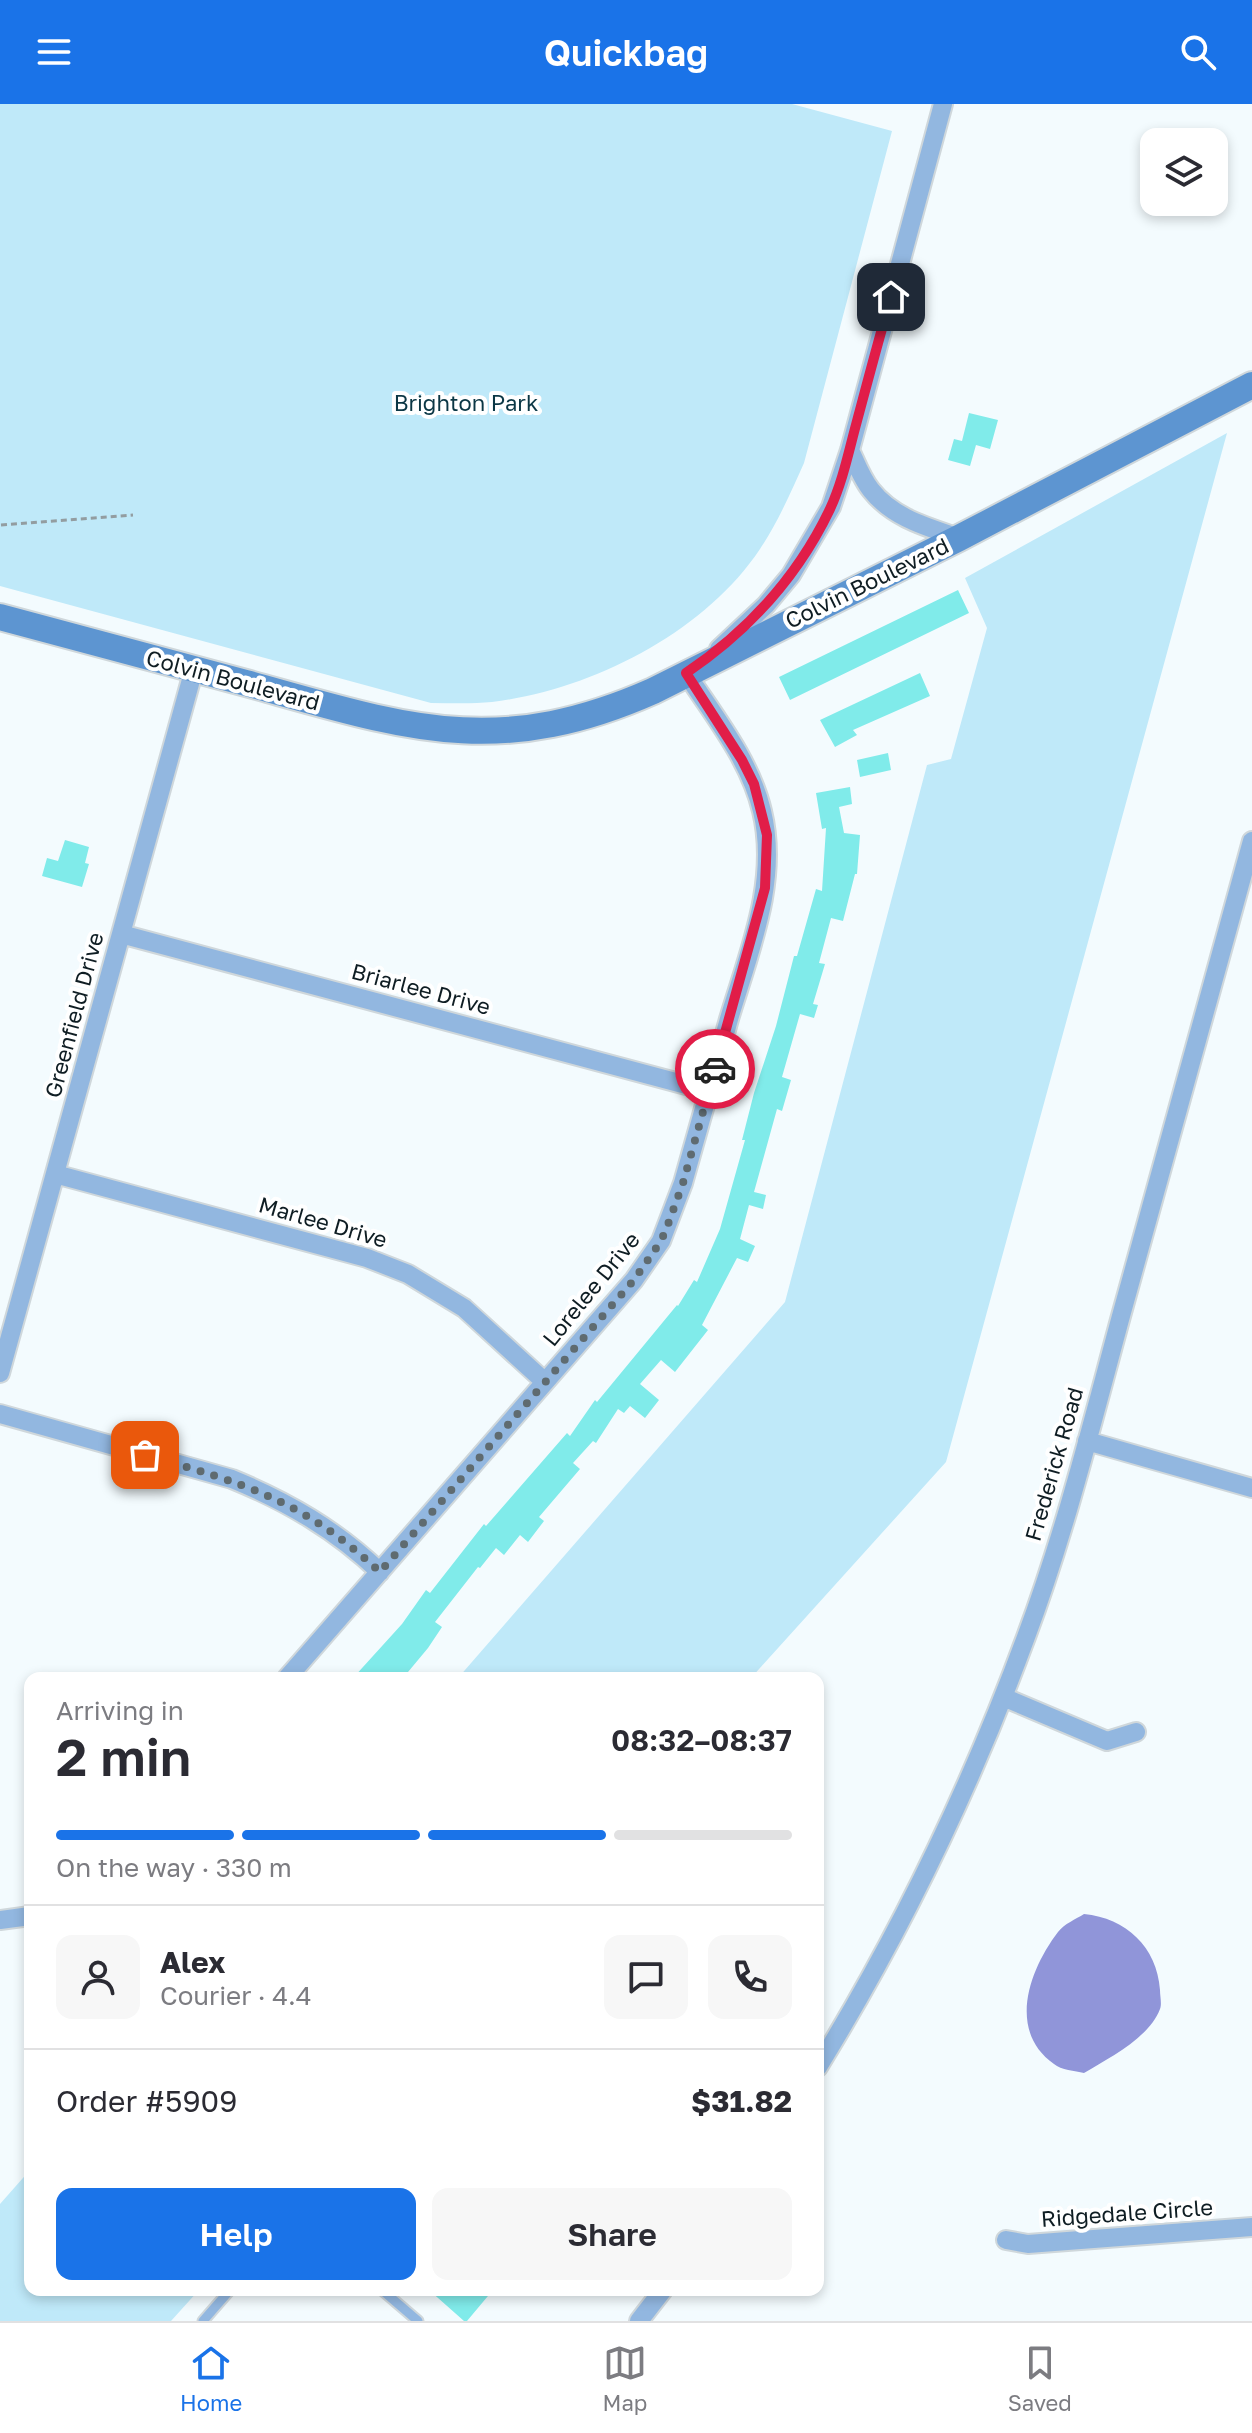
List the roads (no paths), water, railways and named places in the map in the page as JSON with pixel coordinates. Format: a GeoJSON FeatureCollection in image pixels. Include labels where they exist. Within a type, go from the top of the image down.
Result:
{"type":"FeatureCollection","features":[{"type":"Feature","properties":{"kind":"street"},"geometry":{"type":"LineString","coordinates":[[686,673],[738,633],[791,575],[831,507],[850,450],[943,104]]}},
{"type":"Feature","properties":{"kind":"street","name":"Colvin Boulevard"},"geometry":{"type":"LineString","coordinates":[[0,617],[386,721],[425,729],[464,732],[530,728],[582,718],[630,701],[959,538],[1252,385]]}},
{"type":"Feature","properties":{"kind":"street"},"geometry":{"type":"LineString","coordinates":[[850,450],[870,489],[892,511],[924,527],[959,538]]}},
{"type":"Feature","properties":{"kind":"street","name":"Greenfield Drive"},"geometry":{"type":"LineString","coordinates":[[0,1373],[194,669]]}},
{"type":"Feature","properties":{"kind":"street","name":"Lorelee Drive"},"geometry":{"type":"LineString","coordinates":[[292,1672],[634,1280],[661,1241],[683,1183],[765,888],[767,835],[754,784],[686,673]]}},
{"type":"Feature","properties":{"kind":"street","name":"Frederick Road"},"geometry":{"type":"LineString","coordinates":[[824,2057],[867,1984],[931,1859],[1003,1697],[1027,1634],[1087,1441],[1252,841]]}},
{"type":"Feature","properties":{"kind":"street","name":"Briarlee Drive"},"geometry":{"type":"LineString","coordinates":[[121,934],[709,1091]]}},
{"type":"Feature","properties":{"kind":"street","name":"Marlee Drive"},"geometry":{"type":"LineString","coordinates":[[55,1174],[367,1258],[408,1274],[464,1308],[545,1382]]}},
{"type":"Feature","properties":{"kind":"street"},"geometry":{"type":"LineString","coordinates":[[0,1414],[232,1479],[267,1493],[332,1531],[380,1572]]}},
{"type":"Feature","properties":{"kind":"street"},"geometry":{"type":"LineString","coordinates":[[1087,1441],[1252,1488]]}},
{"type":"Feature","properties":{"kind":"street"},"geometry":{"type":"LineString","coordinates":[[1003,1697],[1107,1741],[1136,1732]]}},
{"type":"Feature","properties":{"kind":"street"},"geometry":{"type":"LineString","coordinates":[[0,1920],[24,1917]]}},
{"type":"Feature","properties":{"kind":"street","name":"Ridgedale Circle"},"geometry":{"type":"LineString","coordinates":[[1006,2240],[1028,2244],[1252,2227]]}},
{"type":"Feature","properties":{"kind":"street"},"geometry":{"type":"LineString","coordinates":[[639,2321],[658,2296]]}},
{"type":"Feature","properties":{"kind":"lane"},"geometry":{"type":"LineString","coordinates":[[207,2320],[225,2296]]}},
{"type":"Feature","properties":{"kind":"lane"},"geometry":{"type":"LineString","coordinates":[[389,2296],[418,2321]]}},
{"type":"Feature","properties":{"kind":"water"},"geometry":{"type":"Polygon","coordinates":[[[1084,1914],[1113,1922],[1137,1937],[1153,1961],[1161,2002],[1155,2019],[1138,2038],[1084,2073],[1057,2066],[1039,2050],[1027,2018],[1032,1982],[1048,1947],[1061,1929],[1084,1914]]]}},
{"type":"Feature","properties":{"kind":"park label","name":"Brighton Park"},"geometry":{"type":"Point","coordinates":[466,403]}}]}
